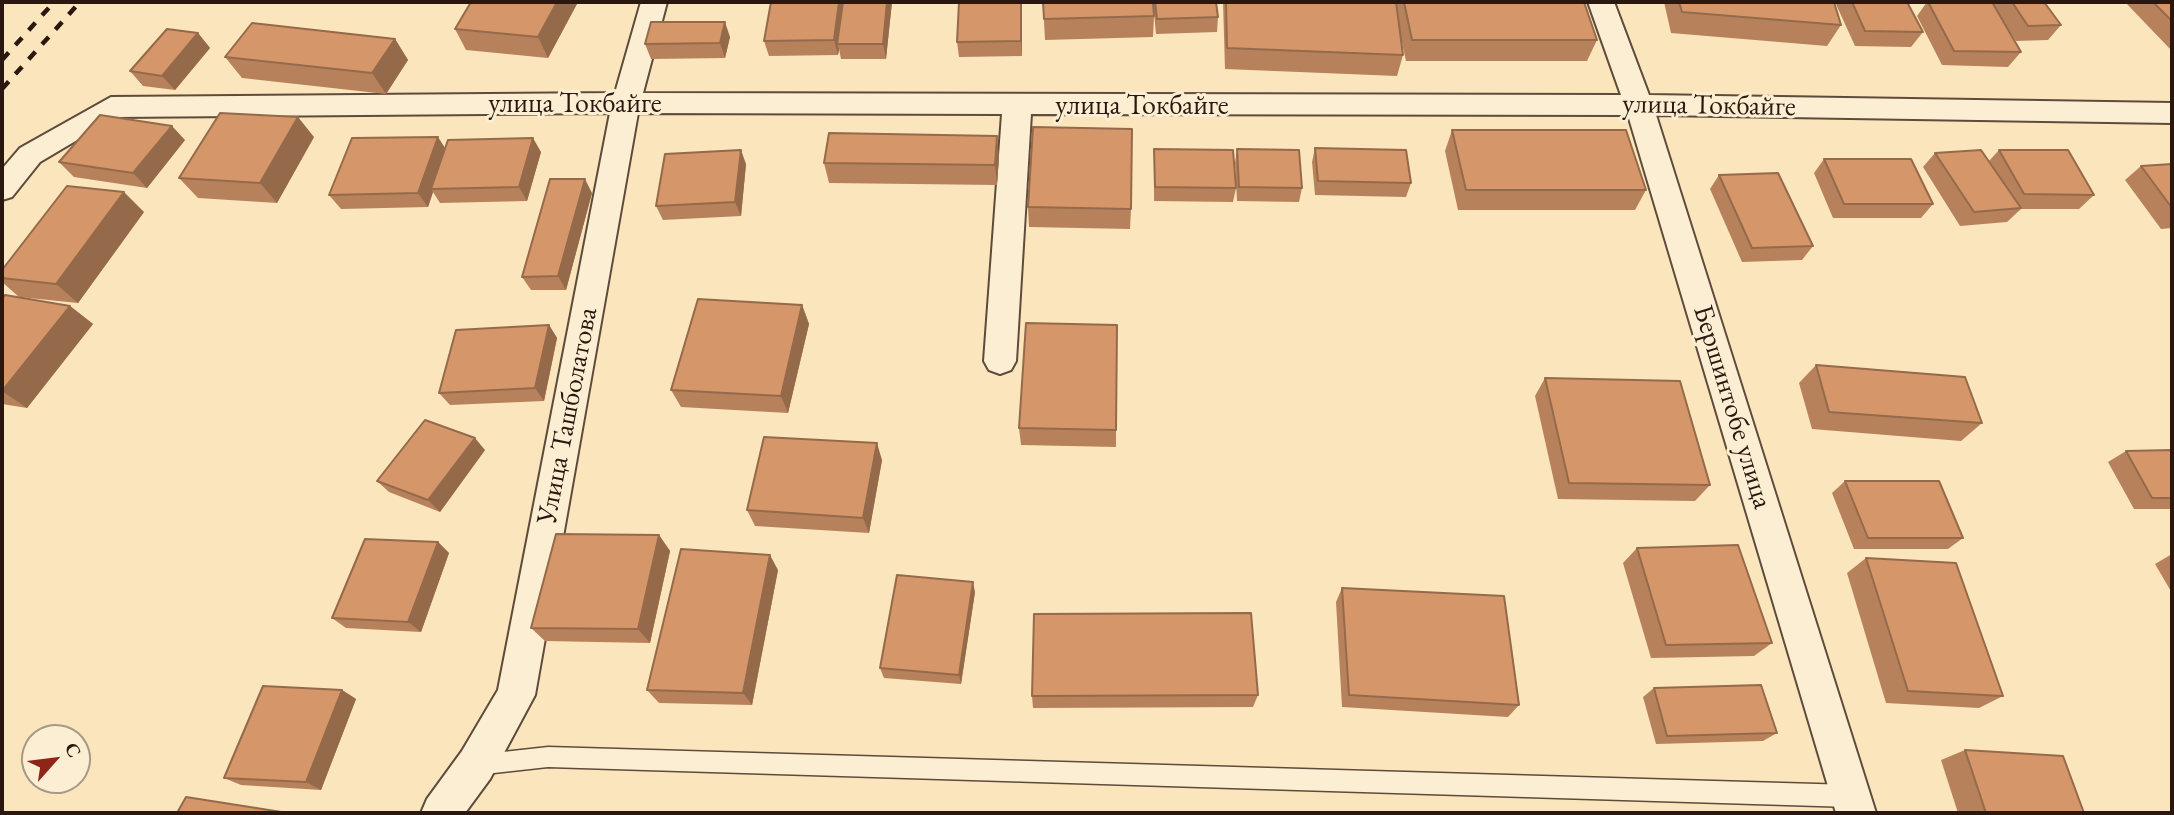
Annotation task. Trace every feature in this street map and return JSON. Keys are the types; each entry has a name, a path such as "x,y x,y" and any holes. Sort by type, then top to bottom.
{"street":[{"name":"Улица Ташболатова","path":"441,813 476,765 516,695 626,103 654,2"},
{"name":"Бершинтобе улица","path":"1601,2 1639,105 1854,804"},
{"name":"улица Токбайге","path":"2,189 30,156 111,107 626,103 1017,106 1639,105 2172,113"},
{"path":"1000,361 1017,106"}],"lane":[{"path":"476,765 548,757 1854,804"}],"building":[{"path":"471,2 557,2 538,37 455,29"},
{"path":"771,2 839,2 834,40 764,41"},
{"path":"843,2 887,2 883,44 837,44"},
{"path":"959,2 1021,2 1021,41 957,42"},
{"path":"1043,2 1153,2 1154,16 1044,19"},
{"path":"1155,2 1216,2 1218,17 1157,19"},
{"path":"1226,2 1396,2 1403,55 1227,48"},
{"path":"1404,2 1584,2 1597,40 1412,40"},
{"path":"1679,2 1834,2 1841,25 1682,12"},
{"path":"1852,2 1907,2 1923,32 1865,31"},
{"path":"1928,2 1992,2 2021,52 1954,51"},
{"path":"2012,2 2044,2 2061,25 2028,26"},
{"path":"2153,2 2172,2 2172,21"},
{"path":"651,22 725,22 720,43 645,44"},
{"path":"252,23 395,39 372,73 225,57"},
{"path":"167,29 198,33 162,76 130,71"},
{"path":"220,113 298,117 260,183 179,178"},
{"path":"100,115 172,126 133,173 59,162"},
{"path":"1033,127 1132,129 1131,209 1028,207"},
{"path":"1452,130 1626,130 1646,190 1466,190"},
{"path":"829,133 997,136 995,165 824,163"},
{"path":"438,137 418,193 329,195 352,138"},
{"path":"533,138 519,187 431,189 448,140"},
{"path":"1315,148 1406,150 1411,183 1318,181"},
{"path":"1154,149 1233,150 1236,188 1155,187"},
{"path":"1237,149 1299,150 1302,188 1239,187"},
{"path":"741,150 735,202 656,206 665,154"},
{"path":"1981,150 2021,208 1974,212 1935,153"},
{"path":"1999,150 2068,150 2094,195 2024,194"},
{"path":"1824,159 1911,159 1933,204 1844,204"},
{"path":"2172,164 2172,208 2141,166"},
{"path":"1778,173 1813,246 1752,248 1719,175"},
{"path":"550,179 585,179 558,276 522,277"},
{"path":"67,186 124,192 56,284 2,278 2,270"},
{"path":"5,295 70,306 2,391 2,298"},
{"path":"698,299 802,305 781,396 671,390"},
{"path":"1026,323 1117,325 1116,430 1019,428"},
{"path":"549,325 535,388 439,393 456,330"},
{"path":"1816,365 1965,377 1982,423 1829,412"},
{"path":"1545,378 1680,381 1710,485 1569,483"},
{"path":"425,420 475,438 428,500 377,481"},
{"path":"764,437 877,443 863,518 747,510"},
{"path":"2172,450 2172,498 2152,498 2126,451"},
{"path":"1845,481 1939,481 1963,538 1868,538"},
{"path":"556,534 659,535 638,629 531,628"},
{"path":"365,539 438,542 408,622 332,618"},
{"path":"1738,545 1772,643 1666,645 1637,548"},
{"path":"681,549 770,555 743,693 647,690"},
{"path":"1866,558 1956,563 2003,696 1908,691"},
{"path":"897,575 973,582 959,675 880,668"},
{"path":"1342,588 1504,596 1519,705 1349,695"},
{"path":"1251,613 1258,695 1032,696 1034,614"},
{"path":"1761,685 1777,733 1667,736 1654,688"},
{"path":"263,686 342,690 306,782 224,778"},
{"path":"1965,750 2063,756 2084,813 1986,813"},
{"path":"186,797 288,813 177,813"}],"railway":[{"path":"2,60 54,2"},
{"path":"2,89 80,2"}]}
